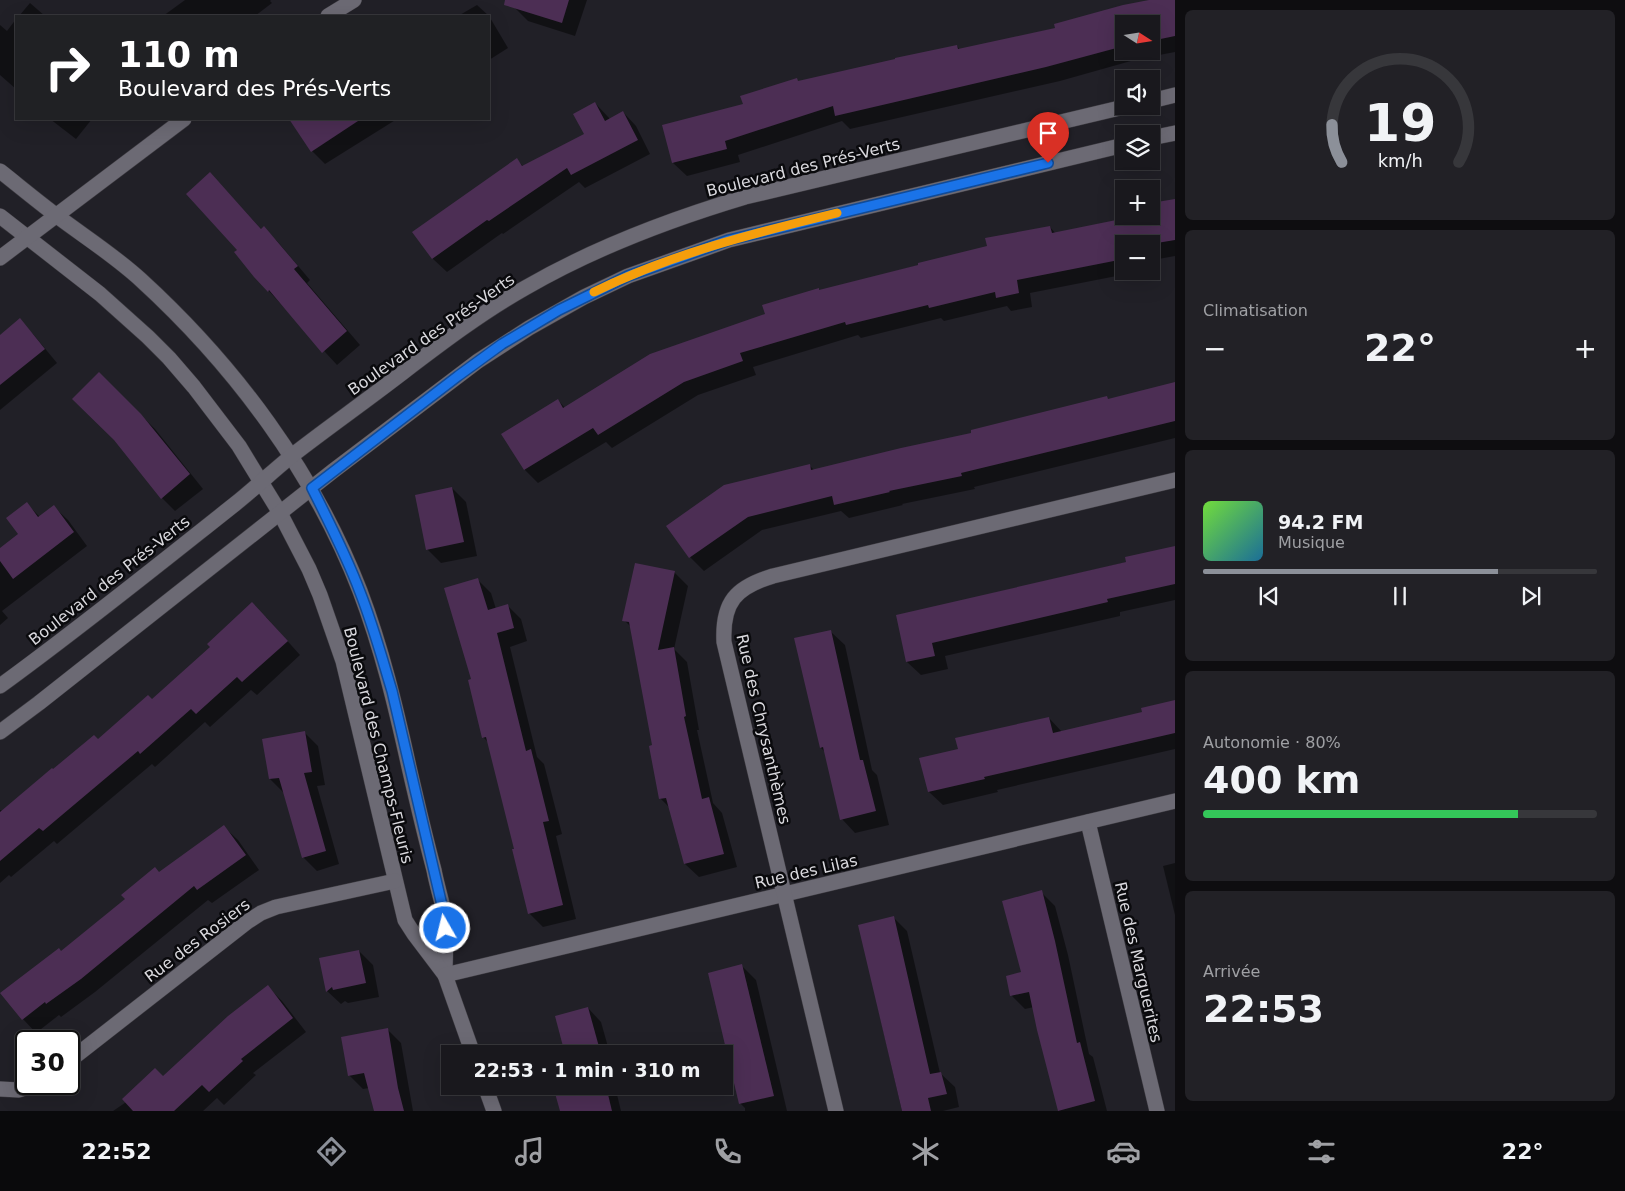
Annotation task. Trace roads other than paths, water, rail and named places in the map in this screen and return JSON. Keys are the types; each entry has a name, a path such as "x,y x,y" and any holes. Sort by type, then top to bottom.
{"street":[{"path":"330,15 354,0"},
{"path":"1160,99 1175,95"},
{"name":"Boulevard des Prés-Verts","path":"0,686 63,639 262,482 292,456 446,340 501,302 555,272 620,240 673,220 745,197 1115,109"},
{"path":"0,258 183,120"},
{"path":"1160,136 1175,133"},
{"path":"0,732 39,704 280,513 458,376 502,344 559,310 628,276 729,240 1115,147"},
{"name":"Boulevard des Champs-Fleuris","path":"0,171 141,280 189,328 264,417 312,488 349,564 375,634 392,691 445,918 445,975"},
{"name":"Boulevard des Champs-Fleuris","path":"0,216 106,299 169,358 214,412 249,460 280,513 309,569 343,661 405,920 445,975 470,1045"},
{"name":"Rue des Chrysanthèmes","path":"836,1111 724,642 724,616 730,603 741,590 756,581 773,576 1175,480"},
{"name":"Rue des Lilas","path":"445,975 1175,801"},
{"name":"Rue des Marguerites","path":"1088,822 1157,1111"},
{"name":"Rue des Rosiers","path":"80,1052 261,913 395,881"},
{"path":"0,1089 15,1090"},
{"path":"488,1095 494,1111"}]}
